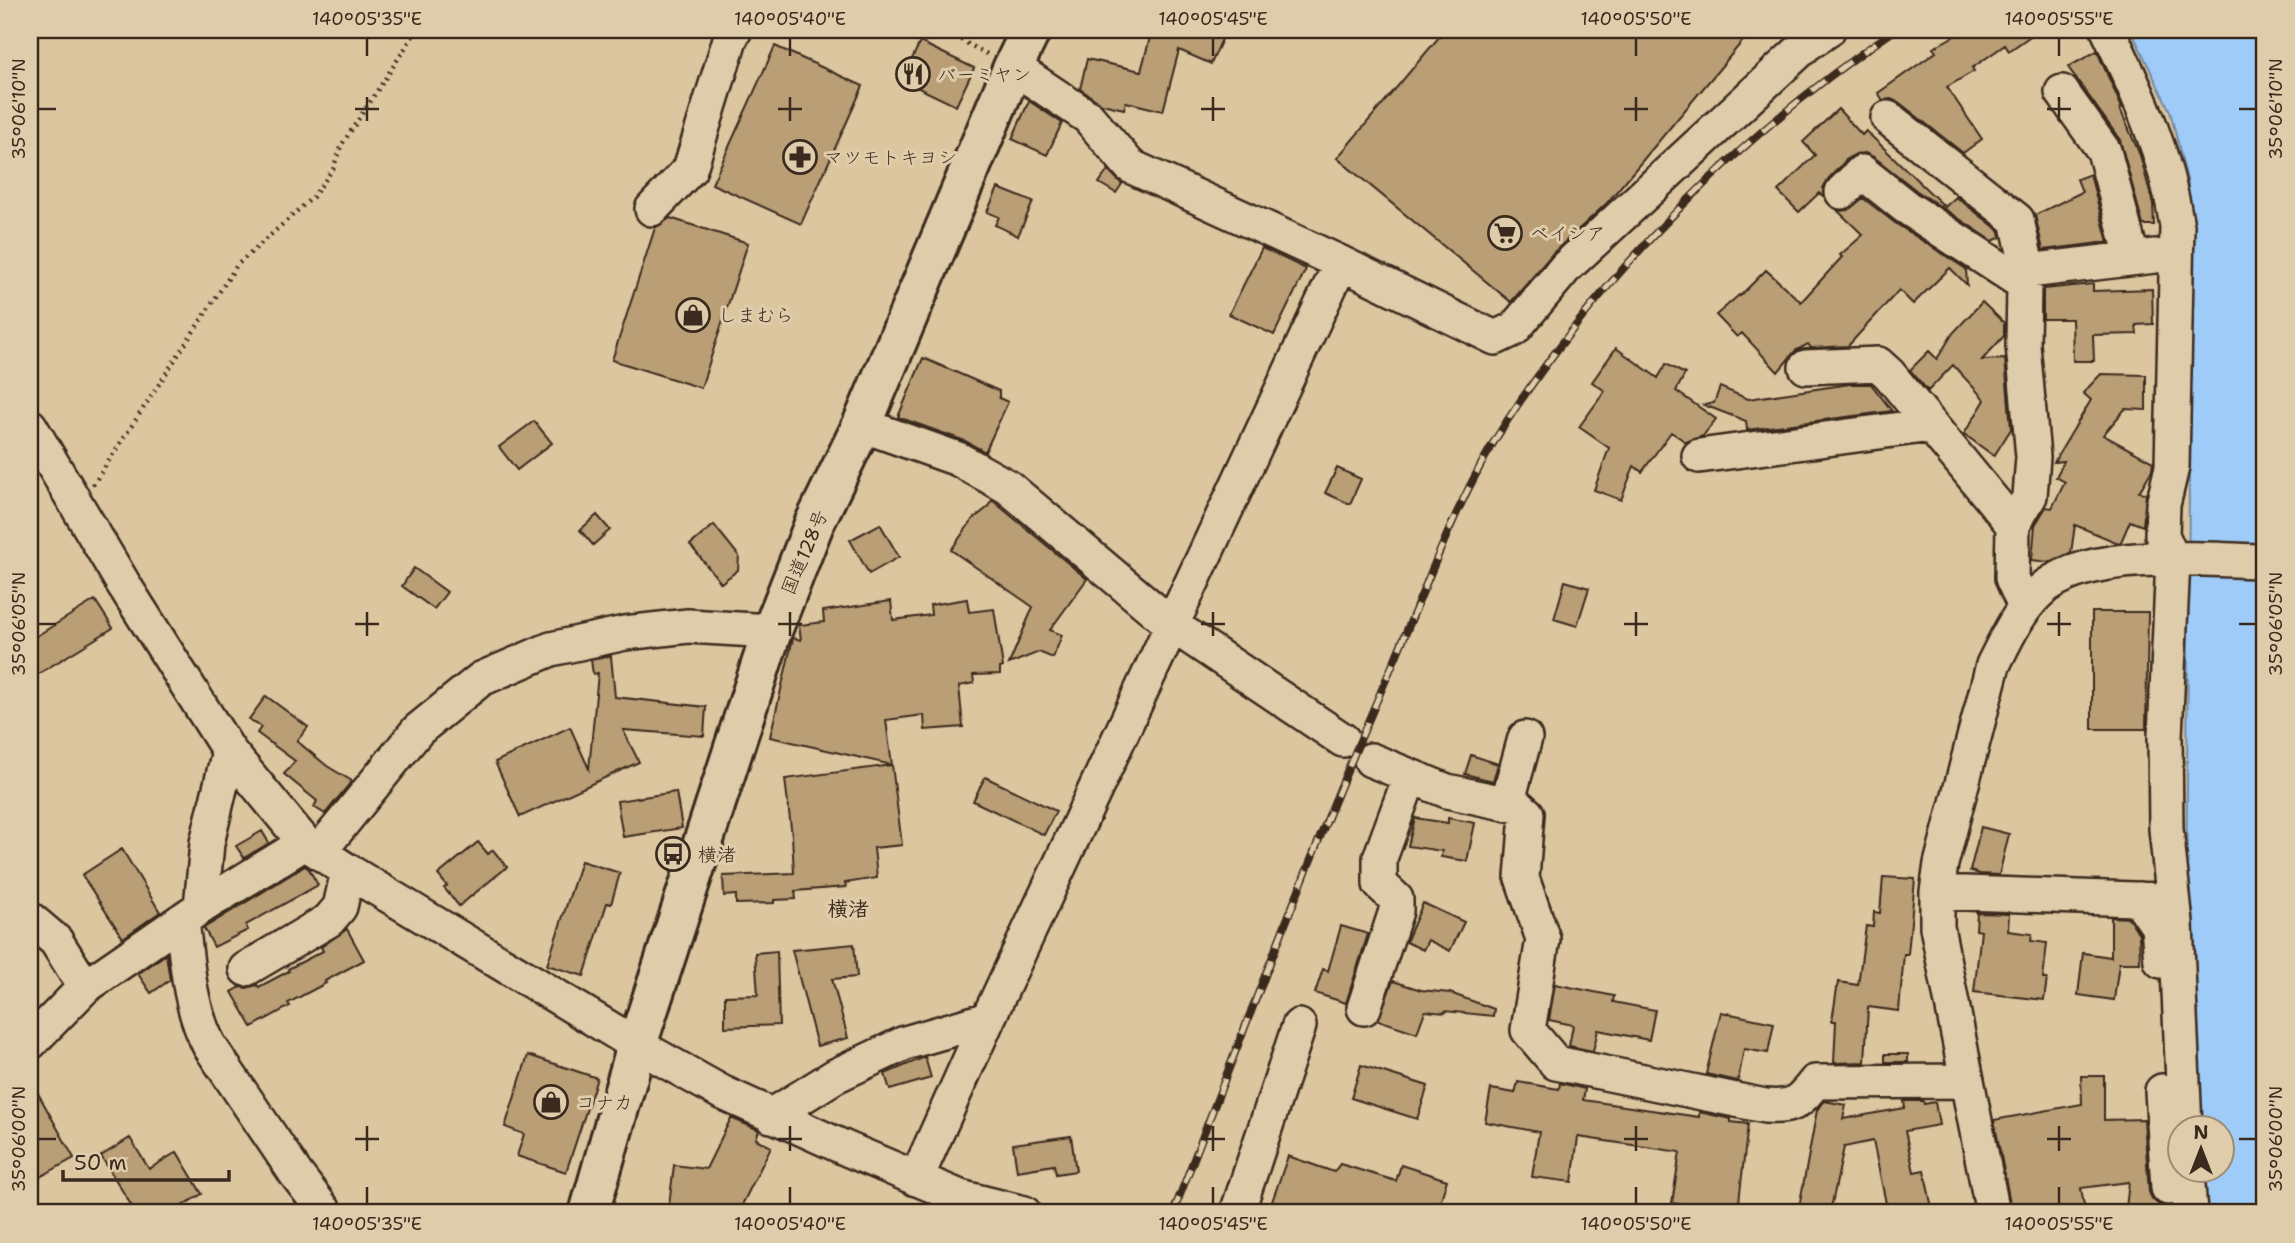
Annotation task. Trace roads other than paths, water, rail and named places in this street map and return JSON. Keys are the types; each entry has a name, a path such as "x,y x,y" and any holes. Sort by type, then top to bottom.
{"highway":[{"name":"国道128号","path":"589,1213 637,1045 772,631 814,524 862,425 1031,30"}],"street":[{"path":"652,209 690,169 735,30"},
{"path":"1013,67 1088,117 1130,166 1341,263 1495,338 1514,329 1566,267 1623,212 1807,44 1828,30"},
{"path":"2108,30 2132,79 2157,142 2171,188 2177,226 2172,467 2163,505 2162,535 2177,560 2165,736 2166,829 2173,900 2184,1114"},
{"path":"2062,92 2104,151 2132,257"},
{"path":"1888,117 2017,220 2026,277 2023,345 2033,457 2030,496 2014,525 2012,578 2025,607"},
{"path":"1842,192 1862,172 1906,207 2026,277 2132,257 2175,256"},
{"path":"916,1179 1341,263"},
{"path":"1806,367 1878,364 2014,525"},
{"path":"862,425 958,459 1009,487 1172,625 1343,740"},
{"path":"1699,456 1931,425"},
{"path":"30,426 229,751 312,848 637,1045 771,1116 960,1196 1024,1213"},
{"path":"1993,1213 1937,927 1937,892 1941,864 1993,665 2025,607 2042,589 2072,572 2119,560 2265,561"},
{"path":"30,1043 85,987 191,913 312,848 418,730 481,680 551,649 625,633 688,626 772,631"},
{"path":"1507,804 1525,738"},
{"path":"229,751 191,913 192,1000 199,1025 209,1045 296,1174 326,1213"},
{"path":"1371,760 1447,791 1518,806 1527,814 1522,878 1543,939 1528,1030 1556,1063 1765,1106 1786,1107 1802,1099 1815,1082 1966,1081"},
{"path":"1364,1008 1396,912 1396,898 1380,884 1380,859 1410,777"},
{"path":"246,969 328,920 340,907 348,872"},
{"path":"1937,892 2173,900"},
{"path":"2139,899 2158,927 2160,941 2162,1099 2166,1120"},
{"path":"30,919 56,941 85,987"},
{"path":"771,1116 835,1076 905,1043 988,1019"},
{"path":"1237,1213 1299,1026"},
{"path":"2179,1184 2190,1213"}],"water":[{"path":"2131,30 2265,30 2265,1213 2201,1213 2197,1184 2236,1184 2236,1114 2188,1114 2185,1089 2190,327 2188,184 2170,111"}],"railway":[{"path":"1173,1213 1337,796 1446,537 1474,478 1507,421 1546,364 1589,309 1682,206 1784,113 1895,30"}],"place":[{"name":"バーミヤン","path":"913,74"},
{"name":"マツモトキヨシ","path":"800,157"},
{"name":"ベイシア","path":"1505,233"},
{"name":"しまむら","path":"693,315"},
{"name":"横渚","path":"673,854"},
{"name":"コナカ","path":"551,1102"}],"district":[{"name":"横渚","path":"848,909"}]}
